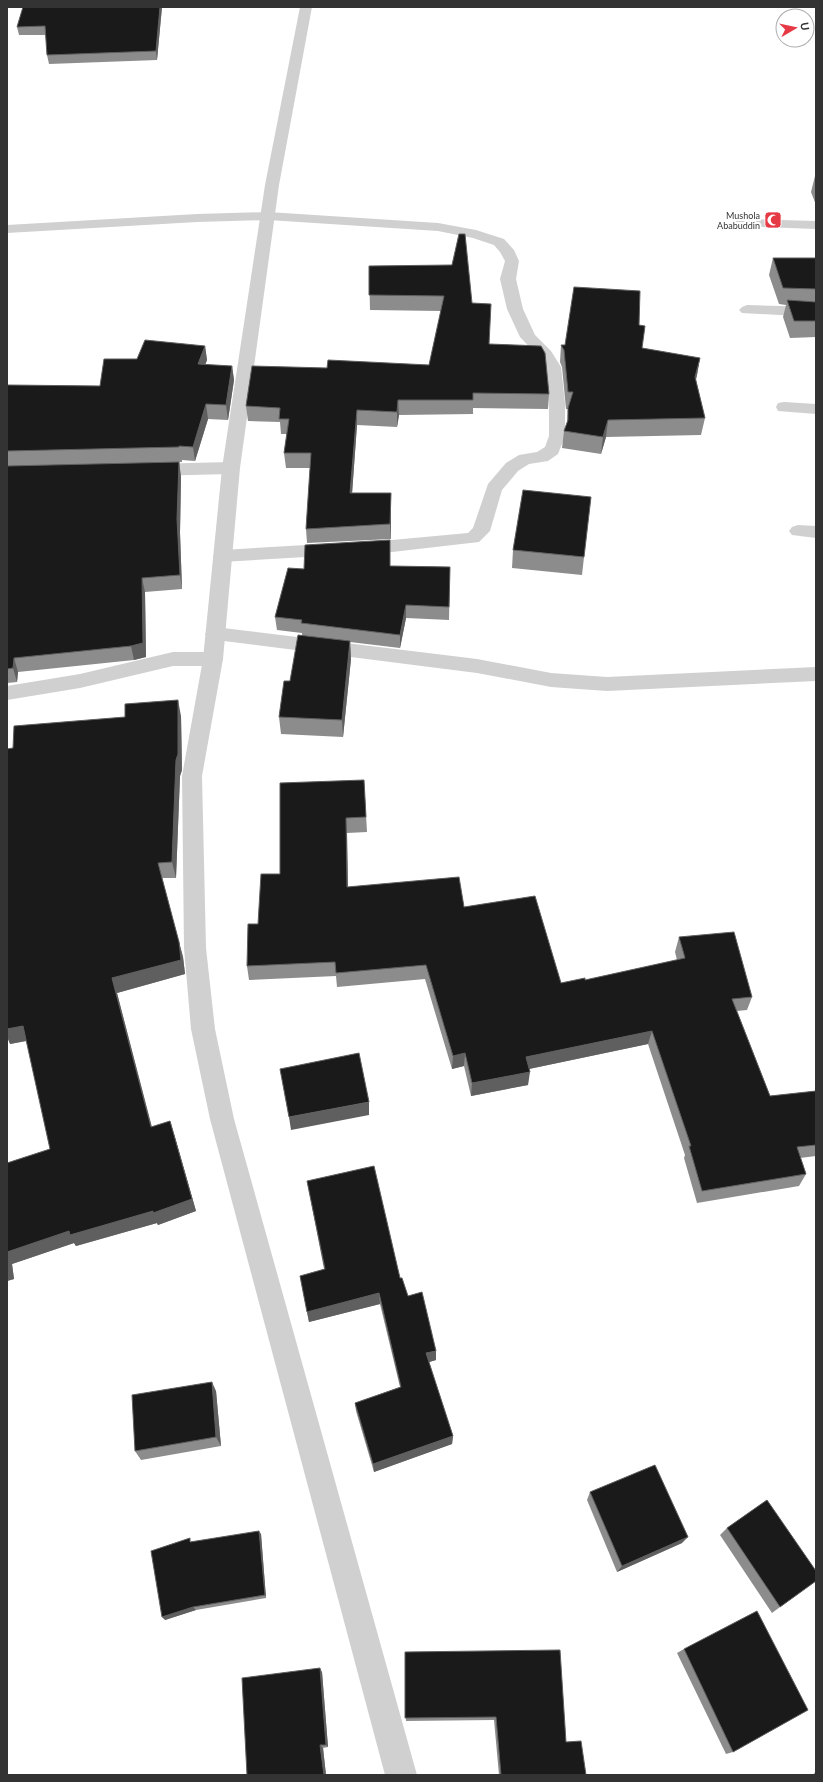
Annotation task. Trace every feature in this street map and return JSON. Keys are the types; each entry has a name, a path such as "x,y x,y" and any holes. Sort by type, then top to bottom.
{"street":[{"path":"306,7 273,177 231,468 212,660 192,776 195,948 203,1029 222,1119 401,1775"},
{"path":"7,229 197,218 268,216 438,227 476,234 499,242 508,250 512,261 508,279 515,309 528,337 545,354 553,367 557,403 557,436 552,450 542,457 525,459 512,467 494,488 481,531 473,538 392,546 222,556"},
{"path":"741,222 816,225"},
{"path":"747,310 816,312"},
{"path":"784,408 816,409"},
{"path":"135,470 231,468"},
{"path":"798,531 816,532"},
{"path":"215,634 477,666 551,680 607,684 816,674"},
{"path":"7,693 80,681 174,659 212,660"}],"building":[{"path":"23,7 160,7 156,51 47,55 45,26 17,27"},
{"path":"459,234 465,234 472,303 491,304 489,344 541,346 545,353 549,394 473,393 473,400 398,400 397,412 357,410 350,493 391,493 390,524 306,529 311,453 284,453 289,419 279,419 280,408 246,406 252,366 327,368 328,360 429,365 444,296 369,295 369,266 452,265"},
{"path":"773,258 816,258 816,289 783,288"},
{"path":"574,287 640,291 639,325 645,326 642,348 700,358 695,377 705,418 608,420 603,437 564,431 568,420 568,408 573,392 568,392 564,350 561,345 565,345"},
{"path":"787,300 816,302 816,321 794,321"},
{"path":"145,340 205,346 198,364 232,366 226,405 206,404 193,447 179,446 7,451 7,385 100,386 104,359 137,359"},
{"path":"179,462 177,519 180,575 142,578 143,643 131,646 14,658 13,668 7,669 7,466"},
{"path":"523,490 591,497 584,557 513,550"},
{"path":"390,540 390,566 450,567 449,607 406,605 400,635 301,623 302,620 275,617 288,568 304,569 305,545"},
{"path":"298,635 350,641 342,720 279,717 284,681 290,681"},
{"path":"178,700 178,754 176,760 172,862 158,863 179,942 181,960 112,978 151,1127 170,1121 192,1199 153,1213 153,1211 70,1235 69,1231 7,1252 7,1163 50,1149 23,1026 7,1029 7,749 13,748 14,726 125,717 125,704"},
{"path":"364,780 366,817 346,818 347,887 459,877 464,907 535,896 561,983 585,978 585,980 685,958 679,937 734,932 752,997 732,999 770,1096 816,1091 816,1145 797,1147 806,1174 702,1191 689,1146 691,1146 652,1031 526,1057 530,1072 472,1083 465,1053 453,1056 426,965 336,973 335,962 247,966 248,924 258,924 261,874 280,874 280,783"},
{"path":"359,1053 369,1102 289,1117 280,1069"},
{"path":"374,1166 400,1278 402,1278 408,1296 422,1292 436,1351 426,1353 453,1436 373,1464 355,1403 401,1387 379,1293 307,1312 300,1276 325,1269 307,1181"},
{"path":"212,1382 216,1437 135,1451 132,1395"},
{"path":"655,1465 688,1537 622,1566 590,1492"},
{"path":"767,1500 816,1571 816,1581 780,1607 727,1528"},
{"path":"259,1531 265,1595 193,1607 162,1617 151,1551 190,1538 190,1542"},
{"path":"757,1611 808,1710 733,1752 684,1649"},
{"path":"560,1650 566,1742 581,1741 586,1775 501,1775 496,1717 405,1718 405,1652"},
{"path":"320,1668 326,1745 320,1745 324,1775 247,1775 242,1678"}],"place":[{"name":"Mushola Ababuddin","path":"773,220"}]}
